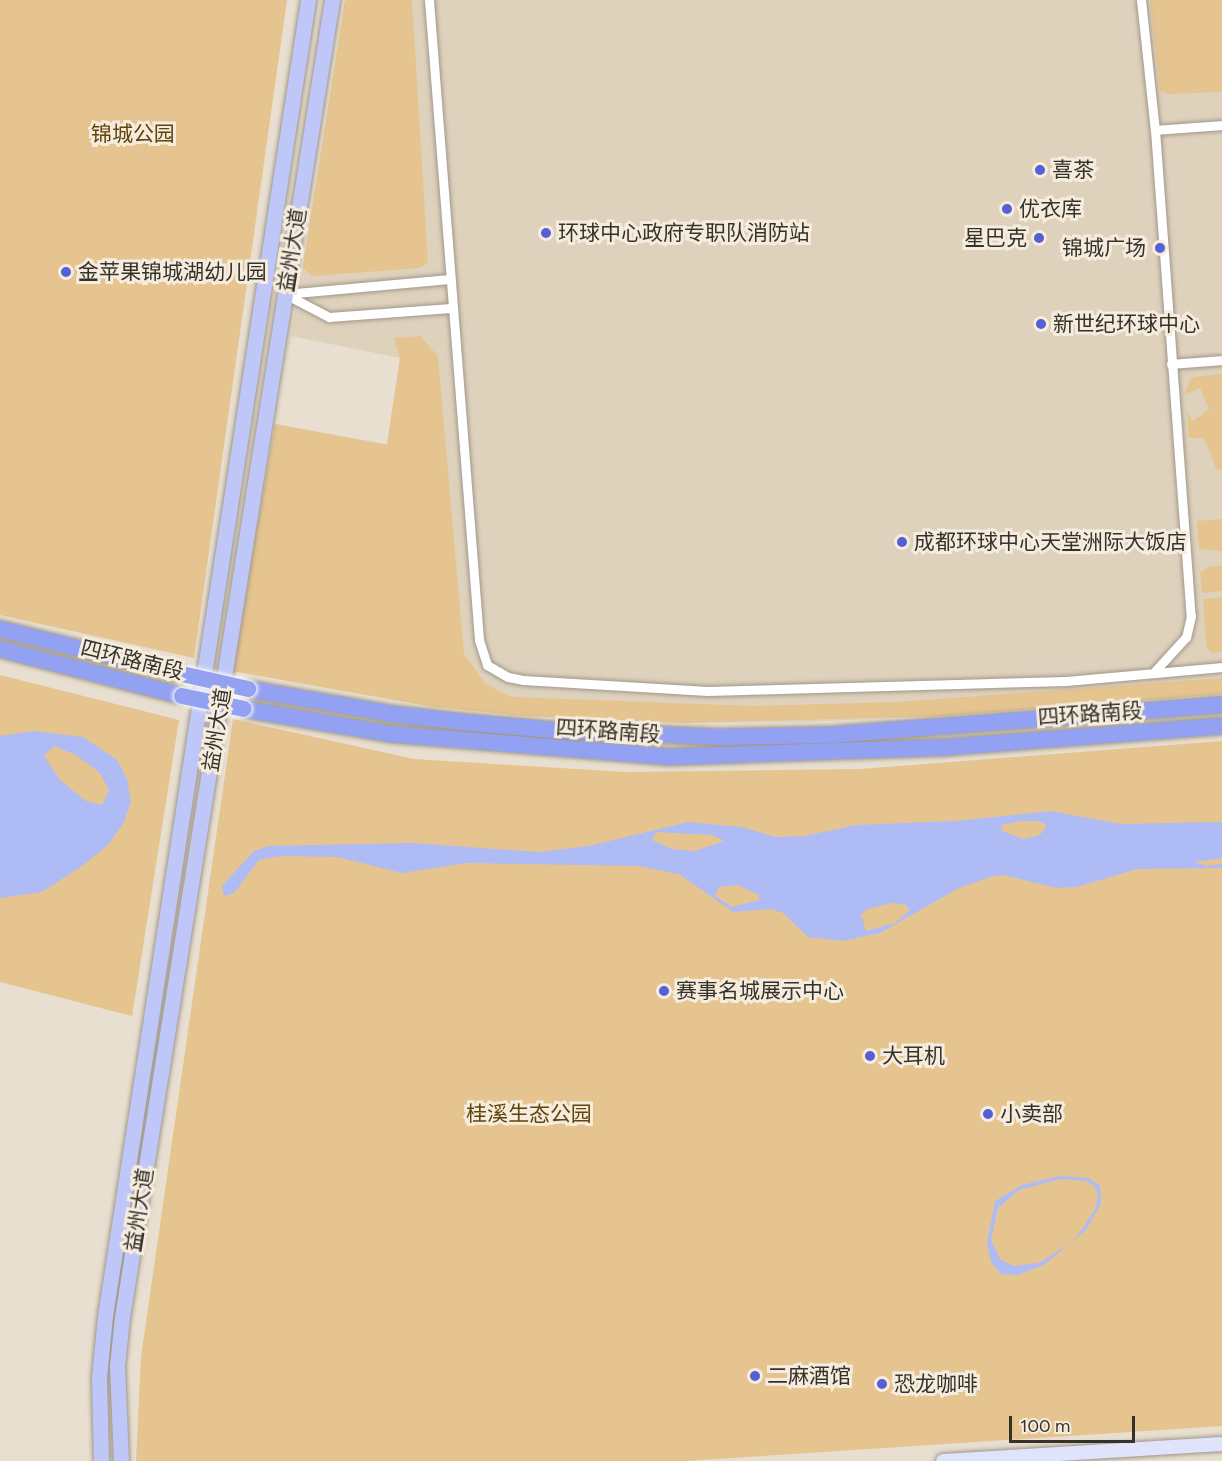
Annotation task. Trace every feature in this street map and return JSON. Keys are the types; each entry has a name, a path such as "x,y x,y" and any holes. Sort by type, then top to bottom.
{"highway":[{"name":"四环路南段","path":"0,629 248,689 392,714 611,734 722,737 829,735 1222,705"},
{"name":"四环路南段","path":"0,649 182,696 390,734 667,757 948,747 1222,726"}],"main road":[{"name":"益州大道","path":"101,1461 99,1377 105,1316 308,0"},
{"name":"益州大道","path":"121,1461 117,1366 122,1317 332,0"},
{"path":"943,1461 1222,1444"}],"street":[{"path":"429,0 451,308 479,640 481,653 496,672 523,680 708,690 1066,681 1155,671 1222,667"},
{"path":"1141,0 1155,130 1191,616 1186,637 1155,671"},
{"path":"1155,130 1222,125"},
{"path":"285,294 449,279"},
{"path":"285,294 329,317 451,308"},
{"path":"1171,364 1222,360"}],"shaded area":[{"path":"345,0 1222,0 1222,694 943,716 804,722 684,723 524,716 433,707 275,424 387,444 400,358 291,336"}],"green space":[{"name":"锦城公园","path":"0,0 287,0 194,658 0,615"},
{"path":"345,0 412,0 428,262 420,268 312,276 303,268"},
{"path":"1150,0 1222,0 1222,92 1168,94 1160,91"},
{"path":"420,336 438,356 464,654 486,684 511,697 755,706 898,702 1222,678 1222,694 943,716 684,723 524,716 433,707 232,671 275,424 387,445 400,358 394,338"},
{"path":"1222,374 1222,469 1217,471 1204,438 1189,438 1187,411 1193,421 1209,409 1200,388 1185,394 1189,381 1194,377"},
{"path":"1222,519 1222,551 1199,549 1197,521"},
{"path":"1222,566 1222,591 1202,593 1200,573 1207,567"},
{"path":"1222,597 1222,652 1211,653 1206,646 1203,599"},
{"path":"0,675 179,720 132,1016 0,982"},
{"name":"桂溪生态公园","path":"233,719 414,759 625,772 860,769 1222,741 1222,1426 686,1461 136,1461 141,1357"}],"water":[{"path":"33,731 83,737 117,760 127,779 131,802 123,824 108,845 82,866 42,892 0,898 0,736","holes":["54,746 76,755 100,773 109,790 102,805 86,801 60,780 44,756"]},
{"path":"1051,811 1121,824 1222,822 1222,858 1194,862 1207,866 1222,864 1222,868 1137,869 1077,887 1057,888 1003,875 990,877 957,889 880,933 842,941 808,937 783,913 772,909 733,912 679,874 638,866 467,863 402,873 338,857 281,856 259,860 234,893 224,896 222,886 254,851 269,846 411,843 539,852 589,846 688,822 741,827 776,837 804,836 856,825 955,821","holes":["1020,821 1038,821 1047,825 1040,835 1023,839 1002,831 1002,825","656,832 712,835 724,841 695,851 672,849 652,840","738,885 759,895 759,900 732,907 715,896 719,887","892,903 906,905 910,910 895,923 866,931 861,915 867,909"]},
{"path":"1060,1176 1089,1178 1100,1186 1101,1203 1086,1230 1073,1241 1095,1209 1098,1196 1095,1187 1087,1181 1060,1179 1019,1190 998,1208 991,1240 1000,1259 1013,1266 1039,1263 1070,1243 1044,1265 1017,1275 1001,1274 991,1262 987,1243 995,1201 1022,1185"}],"place":[{"name":"喜茶","path":"1040,170"},
{"name":"优衣库","path":"1007,209"},
{"name":"环球中心政府专职队消防站","path":"546,233"},
{"name":"星巴克","path":"1039,238"},
{"name":"锦城广场","path":"1160,248"},
{"name":"金苹果锦城湖幼儿园","path":"66,272"},
{"name":"新世纪环球中心","path":"1041,324"},
{"name":"成都环球中心天堂洲际大饭店","path":"902,542"},
{"name":"赛事名城展示中心","path":"664,991"},
{"name":"大耳机","path":"870,1056"},
{"name":"小卖部","path":"988,1114"},
{"name":"二麻酒馆","path":"755,1376"},
{"name":"恐龙咖啡","path":"882,1384"}]}
